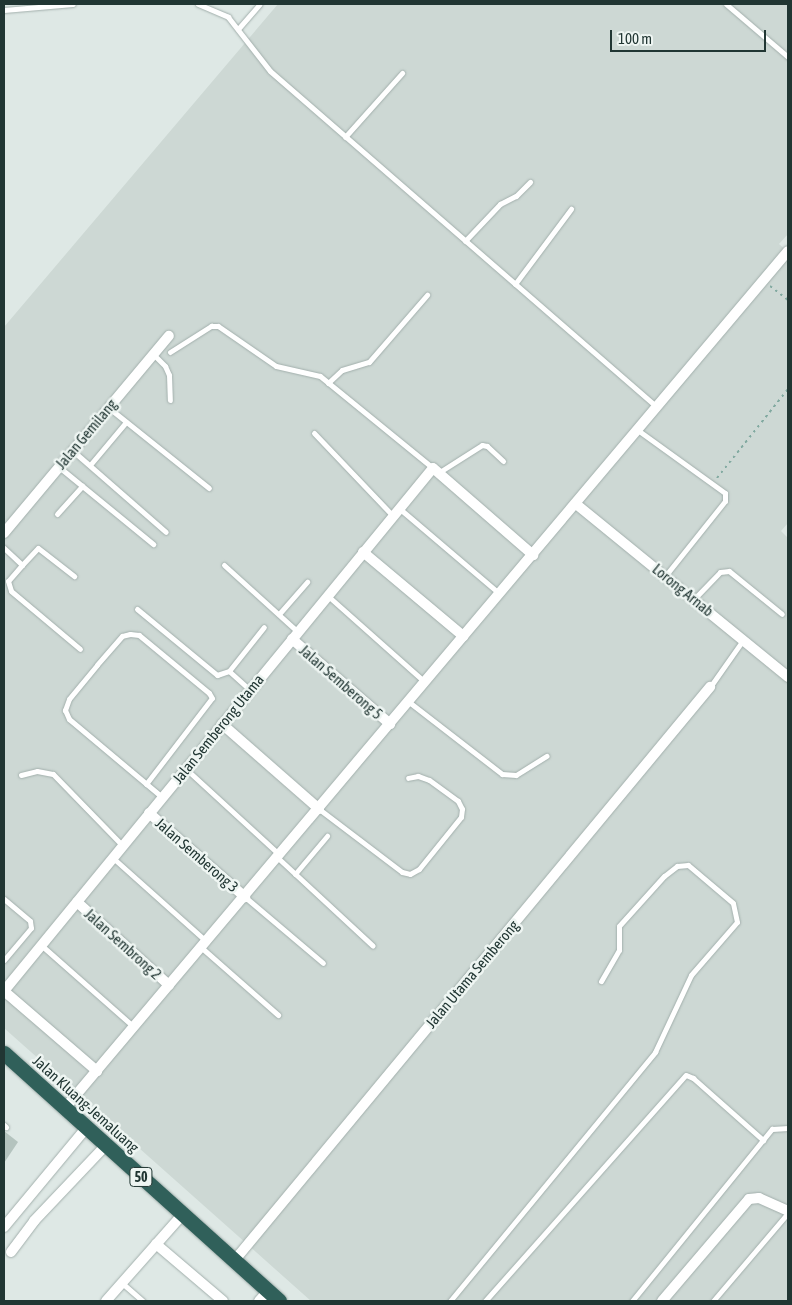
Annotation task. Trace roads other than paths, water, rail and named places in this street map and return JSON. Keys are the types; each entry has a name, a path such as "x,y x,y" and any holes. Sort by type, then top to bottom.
{"highway":[{"name":"Jalan Kluang-Jemaluang","path":"6,1059 87,1127 234,1260 269,1298"}],"street":[{"path":"65,1108 205,946 463,636 639,431 788,250"},
{"name":"Jalan Gemilang","path":"4,533 169,336"},
{"path":"436,471 533,555"},
{"name":"Jalan Semberong Utama","path":"4,991 396,512 436,471"},
{"name":"Lorong Arnab","path":"576,504 666,575 788,677"},
{"path":"363,552 463,636"},
{"name":"Jalan Semberong 5","path":"295,636 390,724"},
{"name":"Jalan Utama Semberong","path":"234,1260 710,687"},
{"path":"222,724 319,809"},
{"name":"Jalan Semberong 3","path":"149,814 246,897"},
{"name":"Jalan Sembrong 2","path":"77,902 170,986"},
{"path":"4,991 97,1071"},
{"path":"4,1227 87,1127"},
{"path":"11,1252 34,1221 106,1145"},
{"path":"662,1301 749,1199 759,1198 788,1212"},
{"path":"106,1301 183,1214"},
{"path":"156,1244 223,1301"}],"lane":[{"path":"4,10 73,4"},
{"path":"198,4 216,9 238,29 270,71 657,407"},
{"path":"238,29 260,4"},
{"path":"726,4 788,57"},
{"path":"345,136 402,73"},
{"path":"466,241 494,208 516,196 530,182"},
{"path":"515,284 571,209"},
{"path":"328,383 342,370 369,362 427,295"},
{"path":"170,352 215,325 276,366 300,368 320,376 436,471 482,445 487,446 502,461"},
{"path":"153,354 166,366 169,375 170,400"},
{"path":"108,408 209,488"},
{"path":"90,465 126,422"},
{"path":"639,431 723,490 724,501 666,575"},
{"path":"314,433 396,512 500,595"},
{"path":"73,450 166,532"},
{"path":"59,467 154,544"},
{"path":"57,514 82,486"},
{"path":"4,548 22,565"},
{"path":"74,576 38,548 8,581 11,591 80,649"},
{"path":"224,565 279,614 295,636"},
{"path":"694,599 720,572 729,570 782,614"},
{"path":"279,614 307,582"},
{"path":"328,596 425,682"},
{"path":"137,609 217,675 229,671 264,627"},
{"path":"146,784 212,698 210,693 139,635 130,634 122,636 97,665 69,699 65,710 69,719 146,784 162,797"},
{"path":"710,687 744,640"},
{"path":"229,671 250,690"},
{"path":"409,702 502,774 516,775 547,756"},
{"path":"186,769 373,946"},
{"path":"21,775 37,771 53,774 122,846"},
{"path":"319,809 402,872 410,874 419,869 461,817 462,809 458,801 429,780 418,776 408,778"},
{"path":"295,874 327,836"},
{"path":"113,858 278,1015"},
{"path":"450,1301 654,1052 691,975 737,922 733,903 688,865 677,866 664,876 619,926 619,950 601,981"},
{"path":"246,897 324,963"},
{"path":"4,900 30,921 32,928 4,960"},
{"path":"42,945 134,1027"},
{"path":"486,1301 686,1075 693,1078 763,1140"},
{"path":"632,1301 772,1128 788,1128"},
{"path":"714,1301 788,1212"},
{"path":"122,1283 143,1301"}]}
